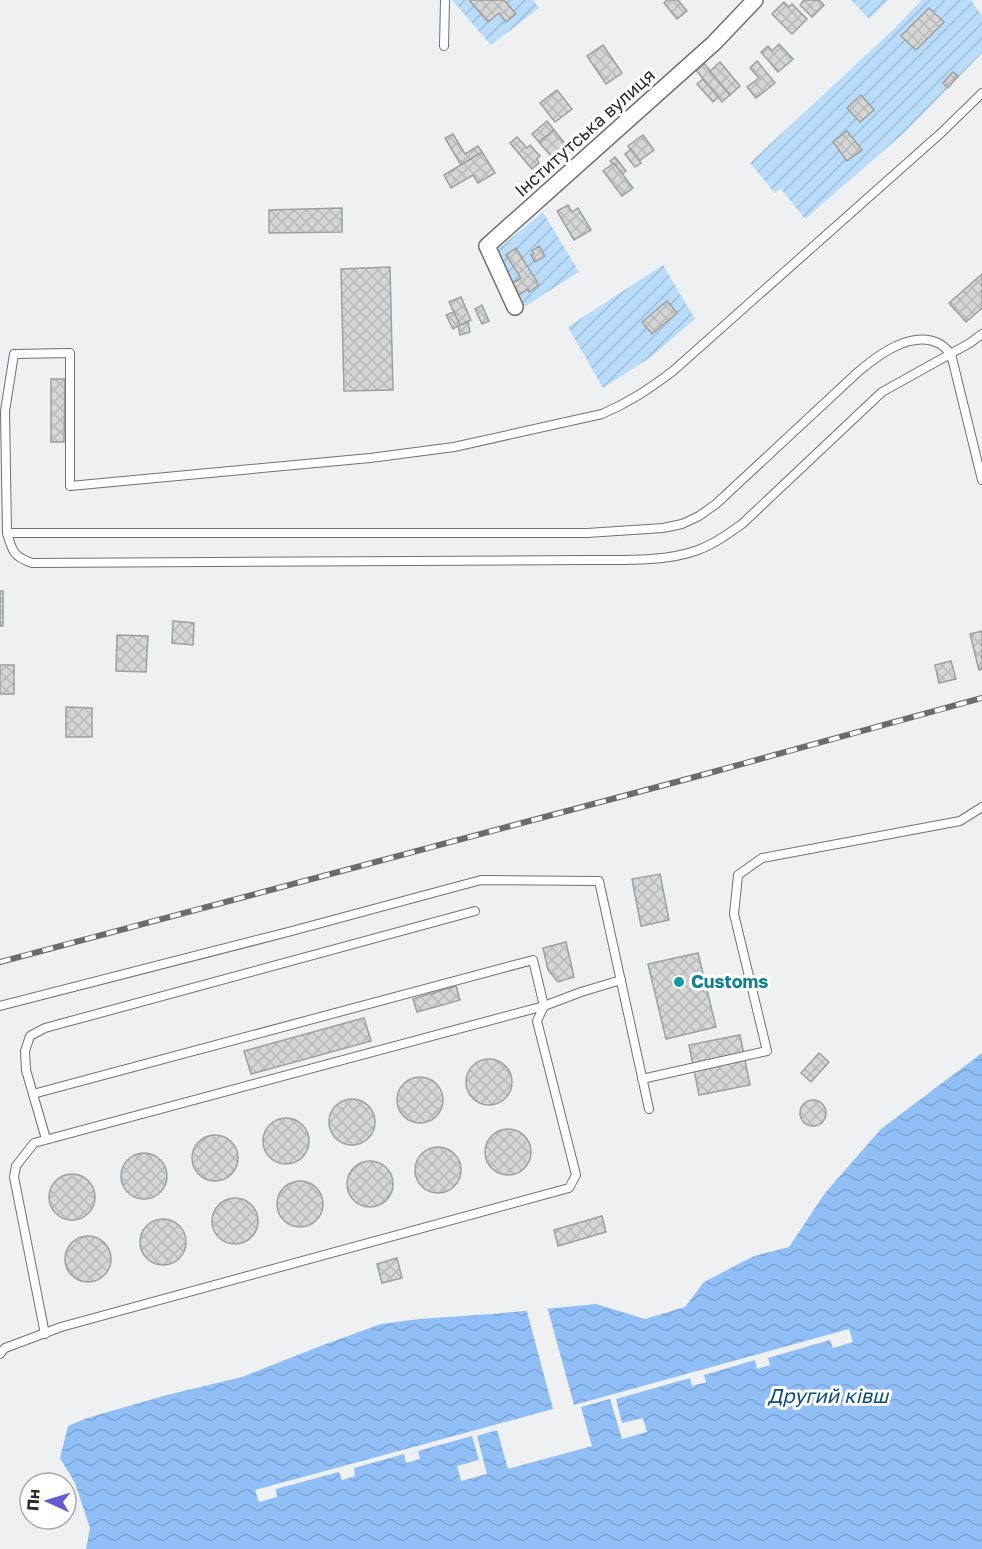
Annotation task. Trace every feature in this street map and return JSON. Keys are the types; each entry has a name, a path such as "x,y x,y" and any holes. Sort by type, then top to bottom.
{"street":[{"name":"Інститутська вулиця","path":"516,307 487,246 714,43 756,0"}],"lane":[{"path":"444,46 445,0"},
{"path":"982,93 941,133 673,371 625,404 602,414 454,447 358,459 70,486 70,353 14,354 2,411 7,533 11,548 19,558 32,563 630,560 672,557 697,550 742,524 882,392 982,334"},
{"path":"7,533 587,533 663,528 682,524 716,504 878,355 898,345 928,340 942,345 951,354 982,480"},
{"path":"642,1079 767,1051 734,914 738,875 762,858 960,821 982,807"},
{"path":"0,1006 481,880 599,881 649,1109"},
{"path":"46,1140 26,1070 25,1051 30,1036 45,1028 475,911"},
{"path":"0,1354 5,1348 61,1327 569,1188 576,1175 537,1021 544,1006 532,960 33,1094"},
{"path":"45,1334 14,1177 16,1166 34,1143 544,1006 621,980"}],"shaded area":[{"path":"452,0 533,0 539,8 491,45"},
{"path":"851,0 888,0 869,19"},
{"path":"922,0 971,0 982,16 982,53 904,133 805,219 781,189 775,193 750,163"},
{"path":"543,212 579,272 524,307 496,251"},
{"path":"663,265 695,319 651,357 603,388 568,327"}],"water":[{"name":"Другий ківш","path":"982,1053 982,1549 86,1549 90,1528 78,1492 78,1471 68,1471 60,1458 68,1426 87,1418 167,1395 242,1377 381,1324 596,1304 645,1319 685,1307 704,1282 754,1256 789,1247 825,1193 881,1129"}],"pier":[{"path":"547,1306 574,1405 849,1329 853,1342 833,1348 830,1340 768,1358 770,1365 757,1369 755,1360 704,1375 706,1382 692,1386 690,1378 616,1399 622,1423 643,1418 647,1432 622,1439 610,1399 581,1407 592,1446 508,1469 497,1430 477,1436 487,1474 461,1481 457,1466 479,1460 472,1436 418,1451 420,1459 406,1463 404,1454 354,1468 355,1476 342,1480 339,1472 276,1489 277,1497 259,1502 255,1490 553,1409 526,1308"}],"building":[{"path":"471,0 504,0 516,14 506,22 499,13 488,22"},
{"path":"667,0 678,0 687,11 677,19 664,3"},
{"path":"804,0 819,0 824,5 812,17 800,5"},
{"path":"784,2 789,7 792,4 807,19 792,34 772,14"},
{"path":"929,8 944,22 916,50 901,36"},
{"path":"779,44 793,59 778,72 761,52 768,46 772,51"},
{"path":"603,45 622,73 606,84 587,56"},
{"path":"757,61 775,83 756,98 747,87 759,78 750,68"},
{"path":"703,62 730,95 722,102 695,69"},
{"path":"720,62 740,86 730,95 710,71"},
{"path":"953,72 958,76 948,88 943,83"},
{"path":"703,79 718,97 713,102 697,84"},
{"path":"557,90 572,109 555,122 540,103"},
{"path":"861,95 874,110 860,122 847,108"},
{"path":"547,121 554,130 539,142 532,134"},
{"path":"554,130 571,151 557,163 539,142"},
{"path":"847,131 862,150 847,161 833,142"},
{"path":"453,134 465,154 478,146 482,152 461,165 445,138"},
{"path":"643,135 654,150 639,161 628,146"},
{"path":"517,137 527,148 530,145 540,156 537,159 539,163 532,169 510,143"},
{"path":"631,149 641,163 635,167 625,154"},
{"path":"482,152 495,173 478,183 473,175 451,188 444,175"},
{"path":"615,157 626,171 622,174 610,161"},
{"path":"614,163 633,188 622,196 603,171"},
{"path":"568,205 572,212 578,208 591,230 574,240 557,211"},
{"path":"342,208 342,232 269,233 269,210"},
{"path":"539,246 545,256 535,262 531,255 534,254 532,251"},
{"path":"516,248 539,285 517,296 510,285 521,278 506,255"},
{"path":"390,267 393,390 344,391 341,269"},
{"path":"982,274 982,308 966,322 949,303"},
{"path":"461,297 471,320 460,325 449,302"},
{"path":"667,301 677,313 652,334 642,322"},
{"path":"482,305 489,321 482,324 475,309"},
{"path":"454,312 460,325 453,329 446,315"},
{"path":"468,322 470,332 460,335 458,326"},
{"path":"51,379 65,379 64,442 51,442"},
{"path":"0,591 3,591 3,626 0,626"},
{"path":"173,621 194,623 193,645 172,643"},
{"path":"982,631 982,669 979,670 970,634"},
{"path":"117,635 148,636 146,672 116,671"},
{"path":"951,661 956,679 939,683 935,665"},
{"path":"0,665 14,665 14,694 0,694"},
{"path":"66,707 92,708 92,737 66,737"},
{"path":"660,874 669,920 641,926 632,879"},
{"path":"566,942 574,977 558,982 548,970 543,948"},
{"name":"Customs","path":"698,953 716,1027 666,1039 648,964"},
{"path":"456,986 460,1000 417,1012 413,999"},
{"path":"364,1018 371,1041 251,1074 244,1051"},
{"path":"740,1035 750,1085 699,1095 689,1045"},
{"path":"819,1053 829,1062 811,1082 801,1073"},
{"path":"489,1059 505,1066 512,1082 505,1098 489,1105 473,1098 466,1082 473,1066"},
{"path":"420,1077 436,1084 443,1100 436,1116 420,1123 404,1116 397,1100 404,1084"},
{"path":"352,1099 368,1106 375,1122 368,1138 352,1145 336,1138 329,1122 336,1106"},
{"path":"813,1100 822,1104 826,1113 822,1122 813,1126 804,1122 800,1113 804,1104"},
{"path":"286,1118 302,1125 309,1141 302,1157 286,1164 270,1157 263,1141 270,1125"},
{"path":"508,1129 524,1136 531,1152 524,1168 508,1175 492,1168 485,1152 492,1136"},
{"path":"215,1135 231,1142 238,1158 231,1174 215,1181 199,1174 192,1158 199,1142"},
{"path":"438,1147 454,1154 461,1170 454,1186 438,1193 422,1186 415,1170 422,1154"},
{"path":"144,1153 160,1160 167,1176 160,1192 144,1199 128,1192 121,1176 128,1160"},
{"path":"370,1161 386,1168 393,1184 386,1200 370,1207 354,1200 347,1184 354,1168"},
{"path":"72,1174 88,1181 95,1197 88,1213 72,1220 56,1213 49,1197 56,1181"},
{"path":"300,1181 316,1188 323,1204 316,1220 300,1227 284,1220 277,1204 284,1188"},
{"path":"235,1198 251,1205 258,1221 251,1237 235,1244 219,1237 212,1221 219,1205"},
{"path":"602,1216 606,1232 558,1246 554,1230"},
{"path":"163,1219 179,1226 186,1242 179,1258 163,1265 147,1258 140,1242 147,1226"},
{"path":"88,1236 104,1243 111,1259 104,1275 88,1282 72,1275 65,1259 72,1243"},
{"path":"397,1258 402,1278 382,1283 377,1264"}],"railway":[{"path":"0,962 982,698"}],"place":[{"name":"Customs","path":"679,982"}]}
